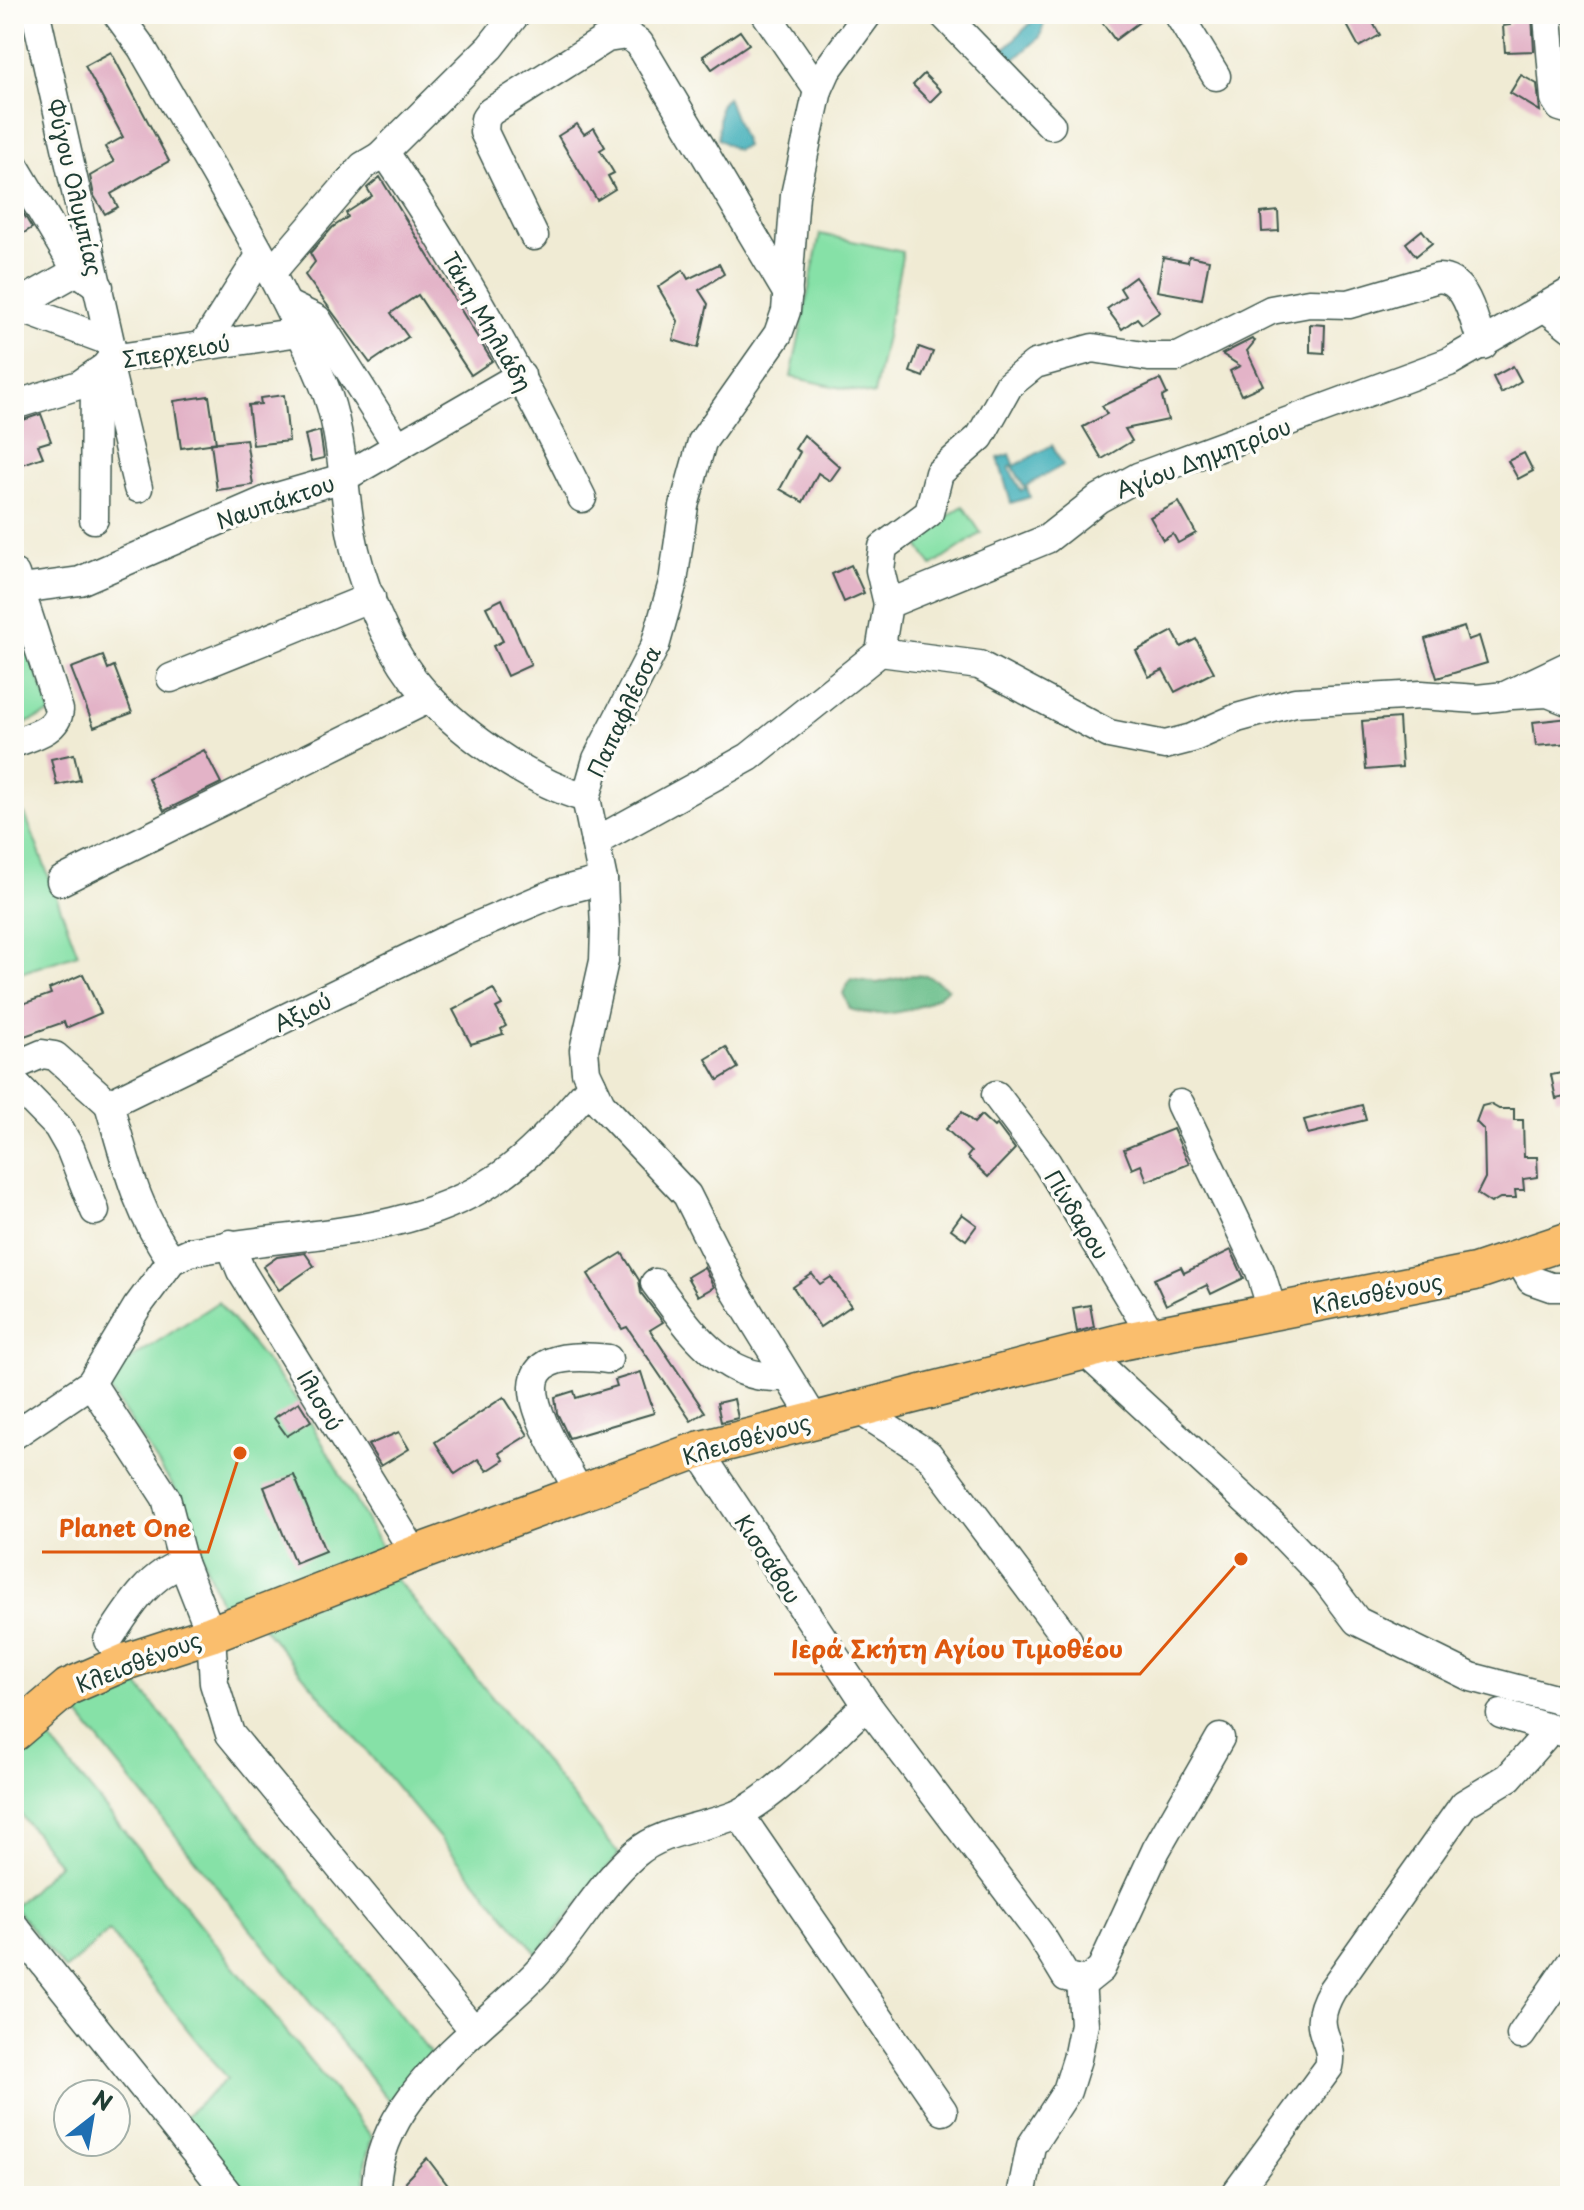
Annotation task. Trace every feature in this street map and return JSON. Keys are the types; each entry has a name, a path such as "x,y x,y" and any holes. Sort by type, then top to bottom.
{"main road":[{"name":"Κλεισθένους","path":"14,1733 68,1687 128,1661 211,1634 415,1554 698,1450 1084,1351 1475,1272 1570,1240"}],"street":[{"name":"Φύγου Ολυμπίας","path":"36,14 107,360"},
{"path":"117,14 142,48 266,264 300,332 333,413 358,561 371,597 405,666 430,698 506,759 553,788 586,798"},
{"path":"204,344 266,264 363,166 380,156 490,47 516,14"},
{"path":"766,14 818,90"},
{"name":"Παπαφλέσσα","path":"814,1419 733,1287 687,1195 608,1112 592,1085 584,1050 604,961 603,880 586,798 597,759 655,646 673,582 684,506 702,442 778,334 788,294 797,182 818,90 827,70 868,14"},
{"path":"943,14 1051,125"},
{"path":"1178,14 1216,76"},
{"path":"1548,17 1555,99 1560,107 1570,110"},
{"path":"534,236 484,132 485,119 490,112 607,38 627,35 639,43 788,294"},
{"name":"Τάκη Μηλιάδη","path":"380,156 394,166 521,375 582,498"},
{"path":"14,165 88,279 14,306"},
{"path":"595,842 749,757 880,652 888,604 880,570 883,547 929,513 939,473 980,437 1009,385 1035,364 1093,348 1149,357 1178,357 1271,310 1309,303 1349,304 1438,278 1453,281 1462,290 1483,345"},
{"name":"Αγίου Δημητρίου","path":"888,604 1047,539 1098,499 1138,477 1335,407 1483,345 1570,292"},
{"path":"288,305 317,319 397,445"},
{"path":"14,306 107,360 138,488"},
{"path":"1546,308 1570,327"},
{"name":"Σπερχειού","path":"14,405 79,385 107,360 300,332"},
{"path":"94,519 107,360"},
{"name":"Ναυπάκτου","path":"16,583 80,581 267,500 343,478 521,375"},
{"path":"14,743 50,728 58,719 59,710 16,583"},
{"path":"171,678 371,597"},
{"path":"880,652 979,665 1109,734 1143,744 1165,745 1192,738 1237,718 1295,702 1421,695 1477,699 1548,693 1570,702"},
{"path":"1505,696 1570,665"},
{"path":"61,881 430,698"},
{"name":"Αξιού","path":"109,1104 458,934 557,892 603,880"},
{"path":"14,1066 42,1054 55,1056 109,1104 138,1201 150,1228 172,1260"},
{"path":"14,1082 58,1127 70,1148 95,1211"},
{"path":"14,1435 91,1383 137,1307 172,1260 190,1252 230,1244 396,1221 460,1199 520,1161 592,1085"},
{"name":"Πίνδαρου","path":"996,1095 1047,1163 1153,1337"},
{"path":"1180,1104 1260,1271 1273,1313"},
{"name":"Ιλισού","path":"230,1244 241,1271 415,1554"},
{"path":"1518,1258 1531,1280 1551,1287 1570,1287"},
{"path":"655,1283 702,1344 722,1360 756,1375 787,1376"},
{"path":"1084,1351 1276,1528 1326,1580 1357,1621 1471,1677 1570,1703"},
{"path":"580,1494 541,1418 534,1394 534,1375 543,1363 552,1359 576,1355 608,1359"},
{"path":"91,1383 161,1486 183,1563 211,1634 214,1683 230,1734 473,2029"},
{"path":"856,1408 928,1454 1068,1640"},
{"name":"Κισσάβου","path":"698,1450 867,1705 1040,1934 1066,1977 1081,1981"},
{"path":"108,1640 138,1595 171,1567 183,1563"},
{"path":"376,2196 380,2157 401,2117 434,2067 534,1976 637,1852 682,1831 739,1814 791,1775 867,1705"},
{"path":"1501,1714 1561,1731"},
{"path":"1234,2196 1329,2067 1332,2057 1323,2038 1321,2015 1332,1990 1464,1804 1509,1777 1561,1731"},
{"path":"1021,2196 1031,2146 1067,2091 1077,2059 1084,2024 1081,1981 1093,1978 1101,1969 1156,1850 1220,1738"},
{"path":"739,1814 943,2111"},
{"path":"14,1926 230,2196"},
{"path":"1521,2035 1570,1964"}],"green space":[{"path":"820,234 903,252 874,395 791,377"},
{"path":"963,506 981,533 932,566 914,539"},
{"path":"14,606 51,713 14,728"},
{"path":"25,814 78,954 14,975 14,816"},
{"path":"913,975 928,976 948,988 915,1008 875,1014 850,1009 843,993 851,979 877,983"},
{"path":"218,1302 299,1402 385,1553 224,1612 178,1494 102,1378"},
{"path":"392,1574 619,1854 537,1954 260,1624"},
{"path":"127,1671 430,2053 394,2107 69,1703"},
{"path":"38,1725 372,2137 365,2164 365,2196 245,2196 182,2119 227,2079 109,1931 65,1970 14,1907 59,1864 14,1806 14,1745"}],"water":[{"path":"1039,15 1045,20 1040,37 1012,62 1000,53"},
{"path":"727,97 746,146 736,150 718,139 720,105"},
{"path":"1052,445 1063,465 1024,487 1013,467"},
{"path":"1010,454 1014,464 1009,468 1021,491 1027,488 1030,497 1011,503 998,458"}],"building":[{"path":"1096,14 1150,14 1115,40"},
{"path":"1341,14 1368,14 1380,35 1359,47"},
{"path":"1509,14 1532,14 1534,51 1505,52 1503,26 1510,25"},
{"path":"740,31 749,44 712,69 703,56"},
{"path":"111,52 169,161 111,194 118,207 105,214 94,196 90,176 114,162 105,147 123,137 85,66"},
{"path":"924,74 941,91 930,102 913,85"},
{"path":"1521,75 1537,84 1540,111 1510,93"},
{"path":"577,124 584,134 594,128 605,147 600,150 614,173 608,176 615,189 597,200 558,136"},
{"path":"380,177 492,361 471,375 418,295 391,313 408,337 370,363 305,275 315,262 310,253 333,227 348,217 346,213 372,196 367,188"},
{"path":"14,198 32,228 14,239"},
{"path":"1278,211 1279,231 1262,232 1261,213"},
{"path":"1422,230 1432,243 1416,256 1406,243"},
{"path":"1189,256 1209,260 1202,299 1157,291 1163,257 1188,262"},
{"path":"719,264 724,274 699,290 708,304 698,348 673,340 678,321 658,287 683,270 688,279"},
{"path":"1135,277 1160,312 1142,324 1137,318 1122,329 1107,309 1125,296 1120,288"},
{"path":"1310,324 1325,325 1324,353 1310,352"},
{"path":"1252,339 1255,341 1247,351 1263,385 1241,395 1230,371 1240,366 1222,354"},
{"path":"919,347 933,352 923,377 910,372"},
{"path":"1513,366 1521,381 1501,393 1493,377"},
{"path":"1160,379 1167,394 1162,397 1168,420 1125,429 1132,441 1102,459 1083,427 1107,414 1102,406"},
{"path":"284,395 289,441 253,445 248,405 261,404 260,398"},
{"path":"209,396 216,443 181,448 174,401"},
{"path":"41,414 51,441 38,445 43,457 14,467 14,423"},
{"path":"320,431 324,458 311,461 305,435"},
{"path":"804,435 840,467 830,481 818,473 803,502 780,489 800,452 795,449"},
{"path":"246,439 253,485 217,490 211,443"},
{"path":"1524,453 1533,471 1518,479 1508,461"},
{"path":"1179,502 1196,533 1178,543 1173,534 1163,540 1150,517"},
{"path":"851,565 864,593 844,602 832,574"},
{"path":"502,599 531,665 507,676 493,646 503,641 486,607"},
{"path":"1464,627 1468,640 1479,636 1487,663 1437,678 1425,639"},
{"path":"1173,631 1181,647 1196,639 1214,672 1175,692 1163,670 1149,677 1136,651"},
{"path":"103,656 108,669 114,666 132,713 94,727 71,668"},
{"path":"1399,718 1402,767 1366,770 1362,721"},
{"path":"1569,718 1570,743 1536,746 1533,722"},
{"path":"204,750 221,783 164,811 148,778"},
{"path":"74,754 80,780 57,785 51,759"},
{"path":"83,974 101,1013 66,1028 64,1022 19,1038 14,1007 51,994 49,989"},
{"path":"493,989 502,1005 496,1008 506,1026 501,1029 503,1034 471,1044 453,1010"},
{"path":"726,1047 738,1068 718,1080 706,1059"},
{"path":"1567,1072 1570,1096 1556,1099 1551,1075"},
{"path":"1490,1104 1499,1109 1514,1109 1514,1120 1523,1120 1524,1157 1537,1157 1538,1177 1523,1179 1524,1190 1515,1190 1516,1198 1500,1198 1491,1203 1477,1194 1485,1178 1484,1130 1476,1122 1482,1106"},
{"path":"1362,1105 1366,1120 1308,1134 1304,1120"},
{"path":"962,1112 974,1123 981,1115 994,1127 997,1125 1015,1149 988,1177 967,1157 971,1152 946,1129"},
{"path":"1173,1129 1189,1164 1147,1181 1141,1165 1132,1169 1124,1149"},
{"path":"962,1214 977,1225 966,1240 951,1229"},
{"path":"1231,1250 1244,1278 1211,1294 1207,1285 1166,1305 1154,1279 1181,1267 1184,1273"},
{"path":"305,1253 314,1266 279,1290 263,1267 277,1257"},
{"path":"622,1253 639,1280 641,1293 663,1322 650,1330 705,1412 691,1421 627,1327 622,1329 588,1274"},
{"path":"704,1267 714,1287 698,1296 687,1277"},
{"path":"812,1274 820,1284 831,1277 851,1306 820,1327 793,1287"},
{"path":"1090,1305 1094,1327 1077,1332 1073,1308"},
{"path":"641,1372 654,1413 569,1438 557,1413 555,1397 574,1391 576,1398 617,1386 615,1380"},
{"path":"504,1397 528,1435 499,1453 504,1460 487,1471 478,1459 455,1474 435,1442"},
{"path":"734,1399 738,1418 721,1422 717,1403"},
{"path":"299,1402 311,1421 287,1436 274,1418"},
{"path":"399,1432 409,1449 381,1466 368,1445"},
{"path":"294,1475 325,1551 295,1563 264,1487"},
{"path":"427,2158 456,2196 418,2196 405,2181"}],"place":[{"name":"Planet One","path":"240,1453"},
{"name":"Ιερά Σκήτη Αγίου Τιμοθέου","path":"1241,1559"}]}
